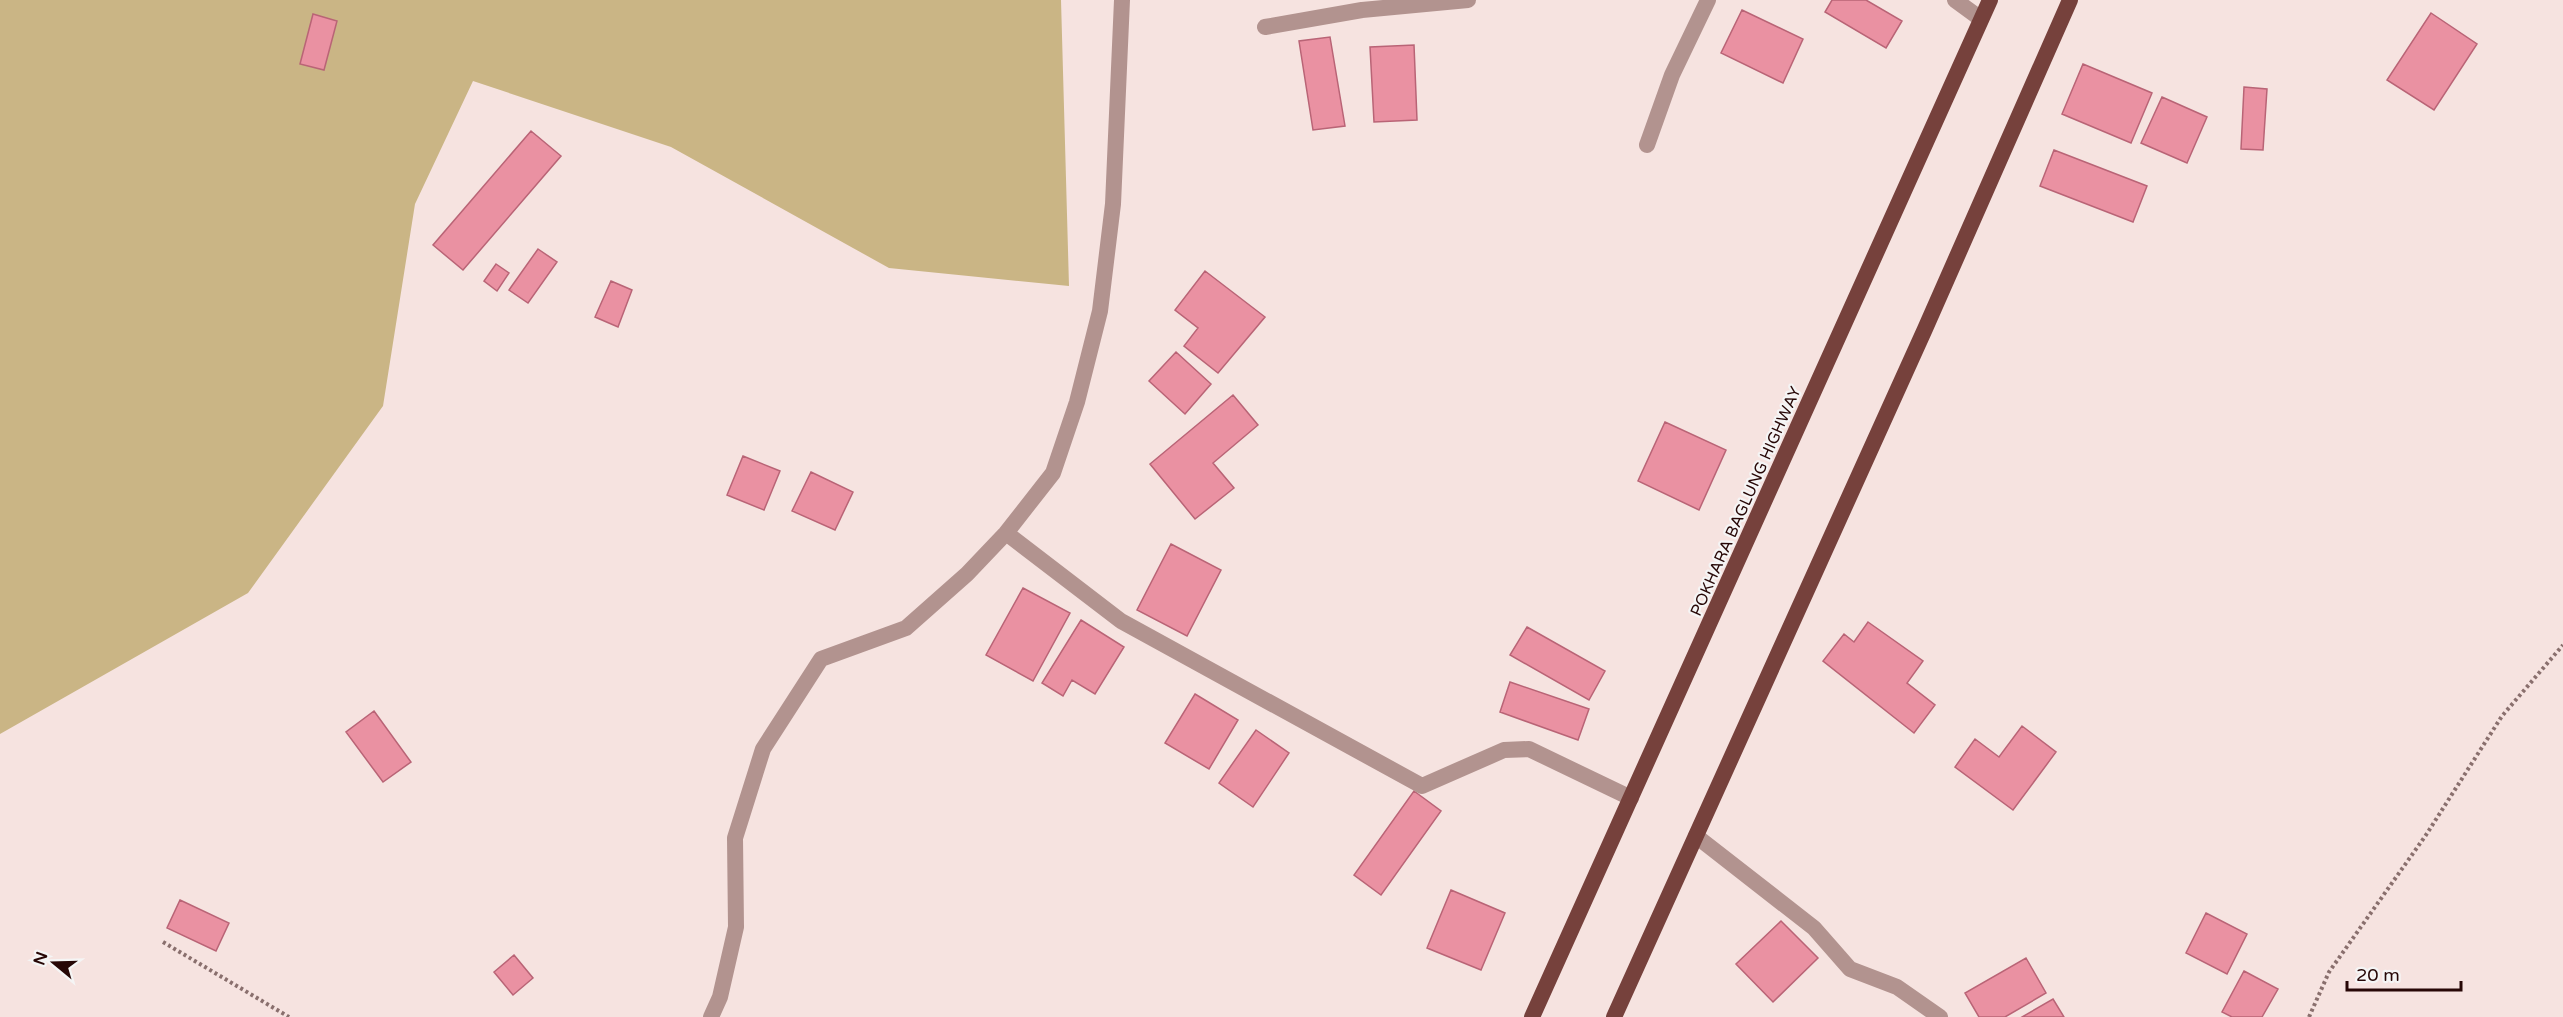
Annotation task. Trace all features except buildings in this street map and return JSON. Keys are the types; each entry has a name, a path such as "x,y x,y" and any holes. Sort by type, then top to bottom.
{"highway":[{"name":"POKHARA BAGLUNG HIGHWAY","path":"1532,1017 1990,0"},
{"path":"1614,1017 1921,340 2070,0"}],"street":[{"path":"711,1017 720,997 736,927 735,838 763,749 821,659 906,628 967,574 1006,533 1053,473 1077,402 1100,311 1113,204 1122,0"},
{"path":"1265,27 1362,10 1468,0"},
{"path":"1647,145 1672,75 1708,0"},
{"path":"1954,0 1981,19"},
{"path":"1006,533 1121,621 1422,786 1503,750 1529,749 1631,798"},
{"path":"1696,836 1814,928 1850,969 1897,987 1940,1017"}],"path":[{"path":"2309,1017 2329,972 2426,835 2502,716 2563,645"},
{"path":"163,942 289,1017"}],"shaded area":[{"path":"0,0 1061,0 1069,286 889,268 671,147 473,81 415,204 383,406 248,593 0,734"}]}
